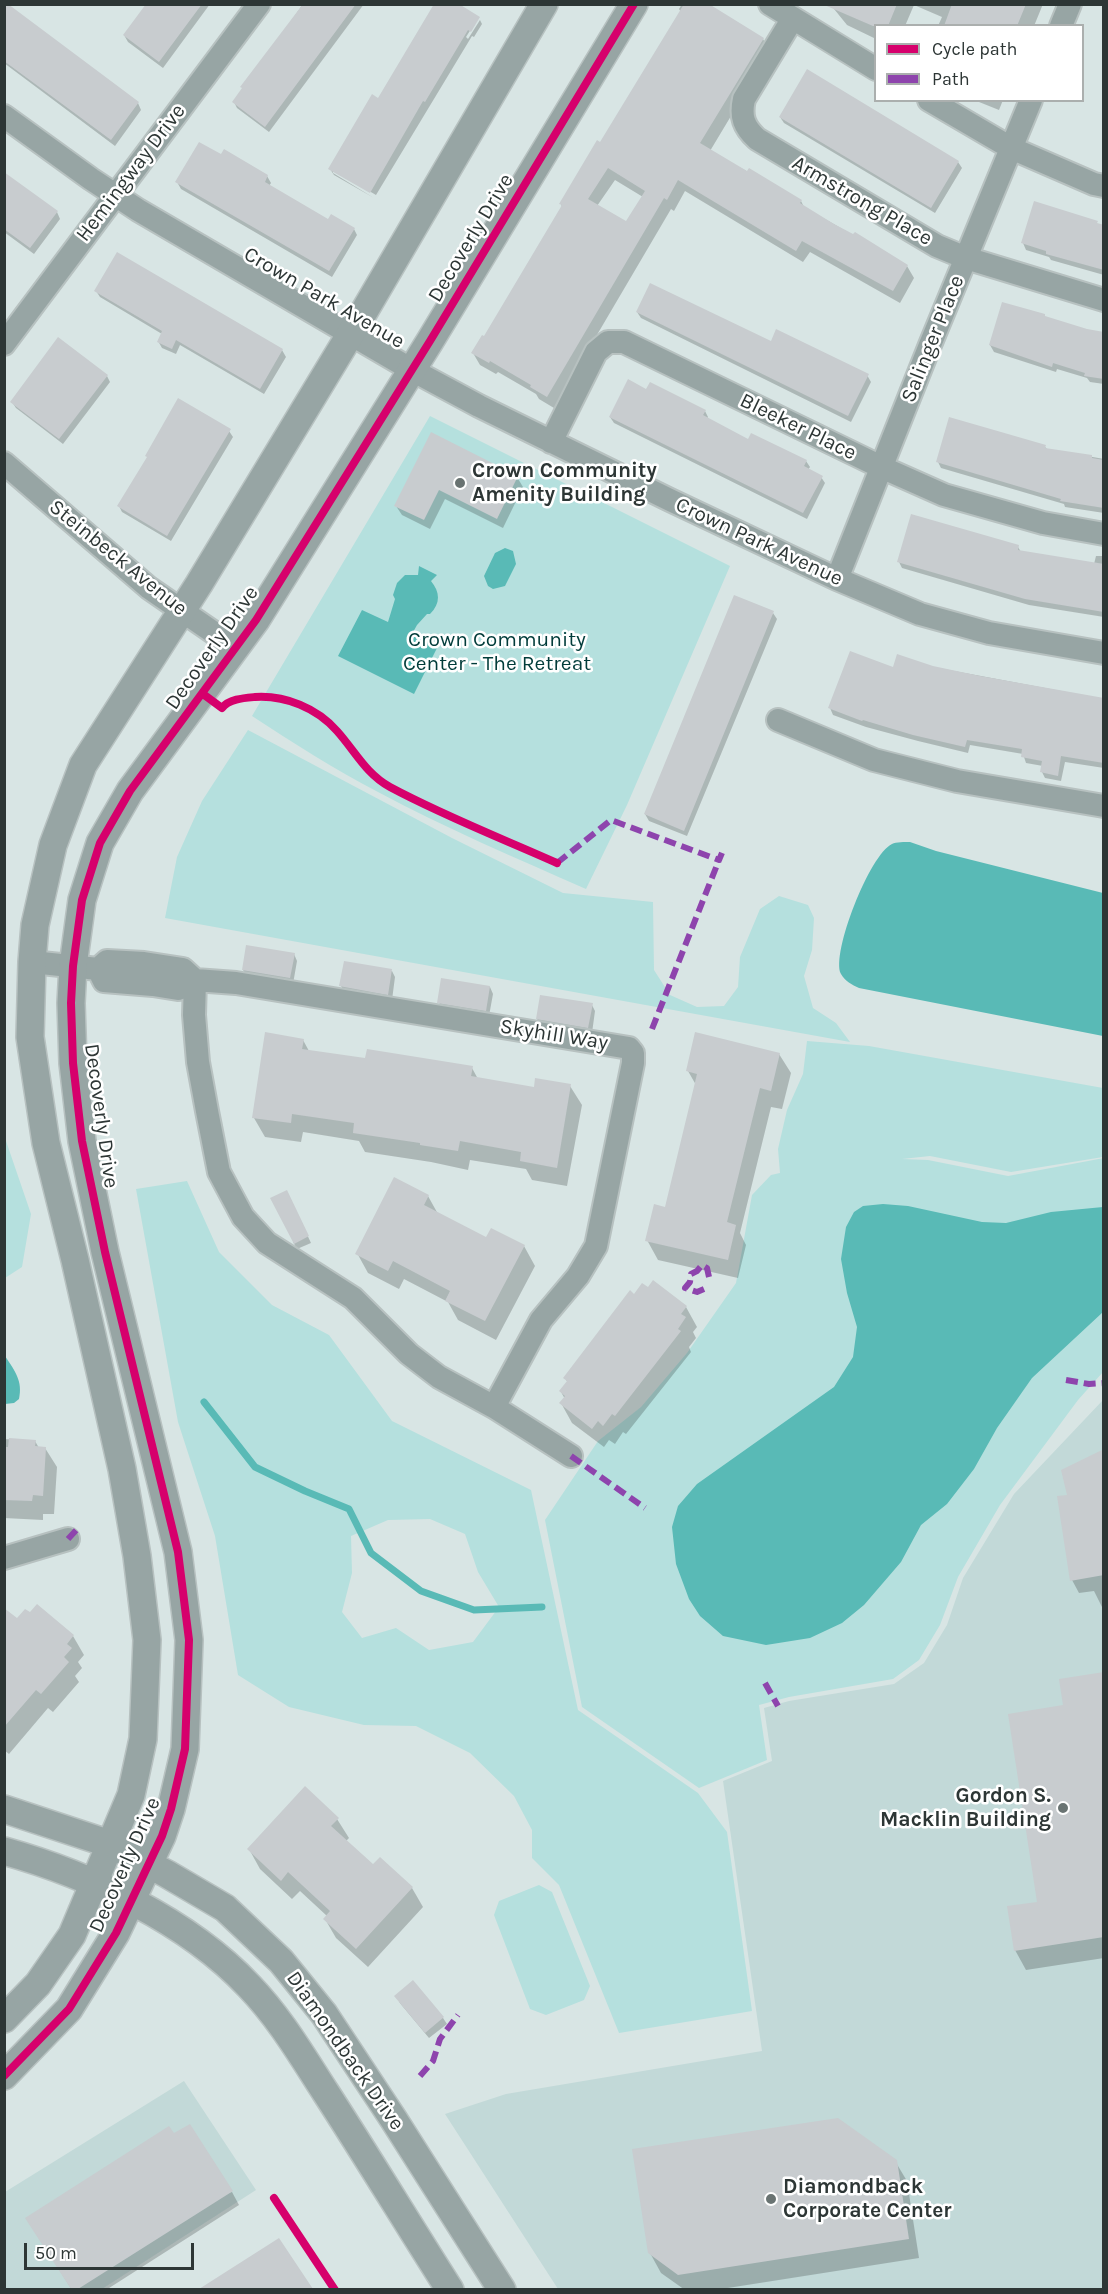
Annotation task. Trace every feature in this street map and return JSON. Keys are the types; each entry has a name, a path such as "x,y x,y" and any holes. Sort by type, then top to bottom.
{"street":[{"name":"Hemingway Drive","path":"4,344 259,4"},
{"name":"Decoverly Drive","path":"4,2019 38,1984 72,1935 131,1795 143,1739 147,1640 137,1556 122,1469 78,1271 46,1143 30,1037 35,925 53,845 83,765 181,611 350,334 544,4"},
{"name":"Decoverly Drive","path":"4,2076 69,2009 103,1957 132,1901 171,1809 185,1749 189,1640 178,1552 105,1252 82,1141 73,1063 71,1004 85,967 82,900 100,843 130,791 256,620 412,370 634,4"},
{"path":"770,4 874,68"},
{"path":"1062,24 1070,4"},
{"name":"Armstrong Place","path":"793,18 744,99 742,120 747,130 757,139 937,246 966,258 1104,300"},
{"path":"932,102 1011,148 1094,184 1104,186"},
{"name":"Salinger Place","path":"837,579 1030,102"},
{"name":"Crown Park Avenue","path":"4,116 114,195 412,370 550,442 837,579 920,614 989,633 1104,653"},
{"name":"Bleeker Place","path":"550,442 596,352 601,346 614,341 624,342 881,467 944,495 1043,523 1104,534"},
{"name":"Steinbeck Avenue","path":"4,463 149,588 236,648"},
{"path":"778,720 874,760 957,781 1104,806"},
{"name":"Skyhill Way","path":"32,962 85,967 107,961 144,963 183,969 195,980 236,982 624,1046 633,1053 631,1074 596,1246 578,1276 541,1320 494,1407"},
{"path":"195,980 194,1016 197,1050 219,1172 243,1217 267,1243 353,1298 409,1354 432,1372 494,1407 571,1456"},
{"path":"122,1469 154,1460"},
{"path":"4,1558 68,1539"},
{"name":"Diamondback Drive","path":"4,1809 110,1844 148,1864 225,1908 281,1961 324,2014 502,2289"},
{"name":"Diamondback Drive","path":"4,1851 93,1882 132,1901 201,1944 249,1985 291,2035 450,2289"}],"shaded area":[{"path":"1103,1400 1103,2289 558,2289 445,2114 506,2094 762,2051 723,1781 772,1761 764,1708 789,1701 894,1684 924,1663 947,1625 963,1578 1014,1494"},
{"path":"184,2081 256,2190 102,2289 5,2290 5,2192"}],"green space":[{"name":"Crown Community Center - The Retreat","path":"430,416 730,566 627,805 586,889 403,805 330,765 252,716"},
{"path":"248,730 452,838 563,893 653,902 654,970 670,995 697,1007 724,1006 738,987 740,957 760,909 779,896 808,905 814,918 812,950 804,976 813,1008 836,1023 850,1042 165,918 177,857 202,801"},
{"path":"807,1041 869,1046 1103,1088 1103,1157 1011,1172 930,1156 902,1159 928,1160 1008,1176 1104,1158 1103,1372 1078,1400 1000,1505 958,1577 940,1625 919,1660 893,1679 789,1697 759,1705 767,1760 699,1788 582,1707 545,1520 598,1441 641,1407 687,1353 736,1283 752,1195 771,1175 780,1173 778,1149 787,1110 803,1074"},
{"path":"5,1138 31,1214 22,1267 5,1278"},
{"path":"187,1181 219,1252 272,1305 329,1335 392,1421 531,1490 578,1710 698,1793 727,1832 752,2011 619,2033 559,1885 532,1858 532,1830 514,1796 470,1753 416,1726 364,1725 289,1707 238,1675 215,1536 178,1422 136,1189","holes":["430,1519 465,1534 478,1572 499,1607 473,1642 429,1650 396,1628 362,1638 342,1612 352,1573 351,1536 388,1520"]},
{"path":"539,1885 552,1892 590,1986 584,2000 546,2015 530,2009 494,1915 499,1901"}],"water":[{"path":"505,548 513,551 516,564 505,586 493,589 488,586 484,576 495,553"},
{"path":"419,566 437,575 431,581 436,589 438,602 434,610 427,614 412,634 438,646 414,694 338,656 362,610 388,622 397,583 405,575 418,575"},
{"path":"910,842 936,851 1103,893 1103,1036 859,988 845,979 841,974 839,963 854,905 873,866 883,852 894,843"},
{"path":"883,1204 908,1206 982,1222 1006,1223 1051,1212 1103,1207 1103,1312 1032,1378 997,1428 974,1469 947,1504 921,1525 901,1562 864,1605 842,1623 810,1638 766,1645 723,1636 700,1616 689,1599 676,1564 672,1527 678,1506 697,1484 834,1387 853,1357 857,1327 847,1293 841,1259 846,1227 854,1212 863,1206"},
{"path":"5,1356 17,1376 20,1393 19,1399 14,1403 5,1404"}],"building":[{"path":"4,4 8,4 139,102 111,140 4,61"},
{"path":"146,4 202,4 159,62 123,35"},
{"path":"303,4 356,4 265,127 232,102 242,88 240,87"},
{"path":"434,4 459,4 480,17 471,32 468,30 425,102 423,101 370,193 328,169 372,94 378,98"},
{"path":"684,4 709,4 764,38 700,143 747,171 749,168 802,200 800,203 834,224 853,234 855,232 908,265 893,291 802,241 796,251 678,180 667,200 664,198 547,397 490,361 489,363 471,353 482,335 484,336 562,205 559,204 597,140 600,142","holes":["608,168 645,191 626,221 588,199"]},
{"path":"822,4 897,4 889,24 874,24 873,26"},
{"path":"952,4 1026,4 1018,24 945,24"},
{"path":"807,69 959,161 931,208 779,117"},
{"path":"199,142 221,154 224,149 268,175 265,182 328,219 331,214 355,228 329,271 175,182"},
{"path":"4,172 58,211 30,248 4,229"},
{"path":"1034,201 1098,221 1097,223 1104,225 1104,270 1046,254 1046,251 1021,243"},
{"path":"117,252 283,349 260,389 176,340 172,349 157,342 162,331 94,291"},
{"path":"650,283 771,341 776,329 869,374 848,416 636,312"},
{"path":"1002,302 1087,329 1104,332 1104,379 1084,376 1085,373 1053,363 1052,367 989,345"},
{"path":"58,337 108,375 59,439 10,402"},
{"path":"628,379 646,389 650,382 706,410 703,415 748,439 751,433 807,460 804,466 823,476 803,513 609,417"},
{"path":"178,398 231,429 167,536 117,506 147,457 145,456"},
{"path":"949,417 1046,445 1045,448 1092,455 1092,458 1104,460 1104,508 1060,501 1061,499 936,462"},
{"name":"Crown Community Amenity Building","path":"431,432 518,476 497,519 439,490 424,520 394,506"},
{"path":"911,514 1019,545 1018,550 1104,564 1104,612 1025,599 897,562"},
{"path":"734,595 774,611 684,831 644,814"},
{"path":"850,651 893,667 897,654 933,666 980,676 1104,698 1104,763 1061,756 1058,776 1040,772 1042,761 1021,757 1022,749 967,740 965,747 862,721 828,708"},
{"path":"246,945 295,953 290,978 242,970"},
{"path":"344,961 392,969 388,995 339,986"},
{"path":"441,978 490,986 486,1011 437,1003"},
{"path":"540,995 593,1003 588,1028 536,1019"},
{"path":"265,1032 304,1039 302,1049 365,1058 367,1049 473,1066 471,1076 534,1087 535,1078 571,1084 557,1168 520,1161 521,1152 460,1141 458,1151 353,1133 354,1123 292,1114 291,1123 252,1118"},
{"path":"695,1032 780,1053 771,1091 760,1088 727,1222 736,1225 728,1260 645,1241 654,1204 665,1207 697,1074 686,1071"},
{"path":"394,1177 429,1195 424,1205 486,1237 491,1228 525,1245 485,1321 445,1301 450,1291 393,1261 388,1271 355,1254"},
{"path":"287,1190 309,1236 294,1244 270,1198"},
{"path":"653,1280 687,1306 681,1314 686,1317 678,1329 681,1331 615,1416 612,1414 603,1426 598,1421 592,1429 559,1403 565,1396 559,1391 567,1381 563,1378 630,1290 634,1294 642,1283 648,1287"},
{"path":"9,1438 36,1440 35,1446 46,1447 43,1496 33,1495 32,1501 4,1500 4,1447 8,1447"},
{"path":"1104,1449 1104,1575 1070,1581 1057,1496 1067,1495 1061,1470"},
{"path":"37,1604 74,1635 67,1644 72,1648 64,1657 69,1662 41,1694 36,1690 4,1727 4,1608 17,1618 25,1609 30,1612"},
{"name":"Gordon S. Macklin Building","path":"1104,1672 1104,1937 1014,1951 1007,1906 1037,1902 1008,1714 1063,1705 1059,1679"},
{"path":"305,1786 339,1818 331,1826 373,1864 380,1857 413,1887 356,1949 323,1919 330,1911 288,1872 281,1881 247,1849"},
{"path":"413,1980 444,2017 425,2033 394,1996"},
{"name":"Diamondback Corporate Center","path":"838,2118 897,2160 909,2239 678,2275 648,2253 632,2149"},
{"path":"190,2124 233,2191 78,2289 71,2289 25,2218 169,2126 174,2133"},
{"path":"279,2238 313,2289 199,2289"}],"waterway":[{"path":"204,1402 255,1467 349,1509 371,1553 421,1591 474,1610 542,1607"}],"marked path":[{"path":"557,863 611,820 719,860 724,848"},
{"path":"652,1029 719,860"},
{"path":"704,1289 697,1292 685,1288 690,1282 691,1274 702,1265 707,1268 709,1277"},
{"path":"1066,1380 1089,1384 1104,1383"},
{"path":"571,1456 645,1508"},
{"path":"68,1539 79,1527"},
{"path":"765,1683 778,1706"},
{"path":"420,2076 433,2061 440,2039 458,2015"}],"cycle path":[{"path":"4,2076 69,2009 116,1933 162,1836 171,1809 185,1749 189,1640 178,1552 105,1252 82,1141 73,1063 71,1003 73,966 82,900 100,843 130,791 256,620 430,341 634,4"},
{"path":"203,694 222,708 233,701 255,697 278,698 300,705 329,723 367,769 390,787 557,863"},
{"path":"274,2198 335,2290"}],"place":[{"name":"Crown Community Amenity Building","path":"460,483"},
{"name":"Gordon S. Macklin Building","path":"1063,1808"},
{"name":"Diamondback Corporate Center","path":"771,2199"}]}
